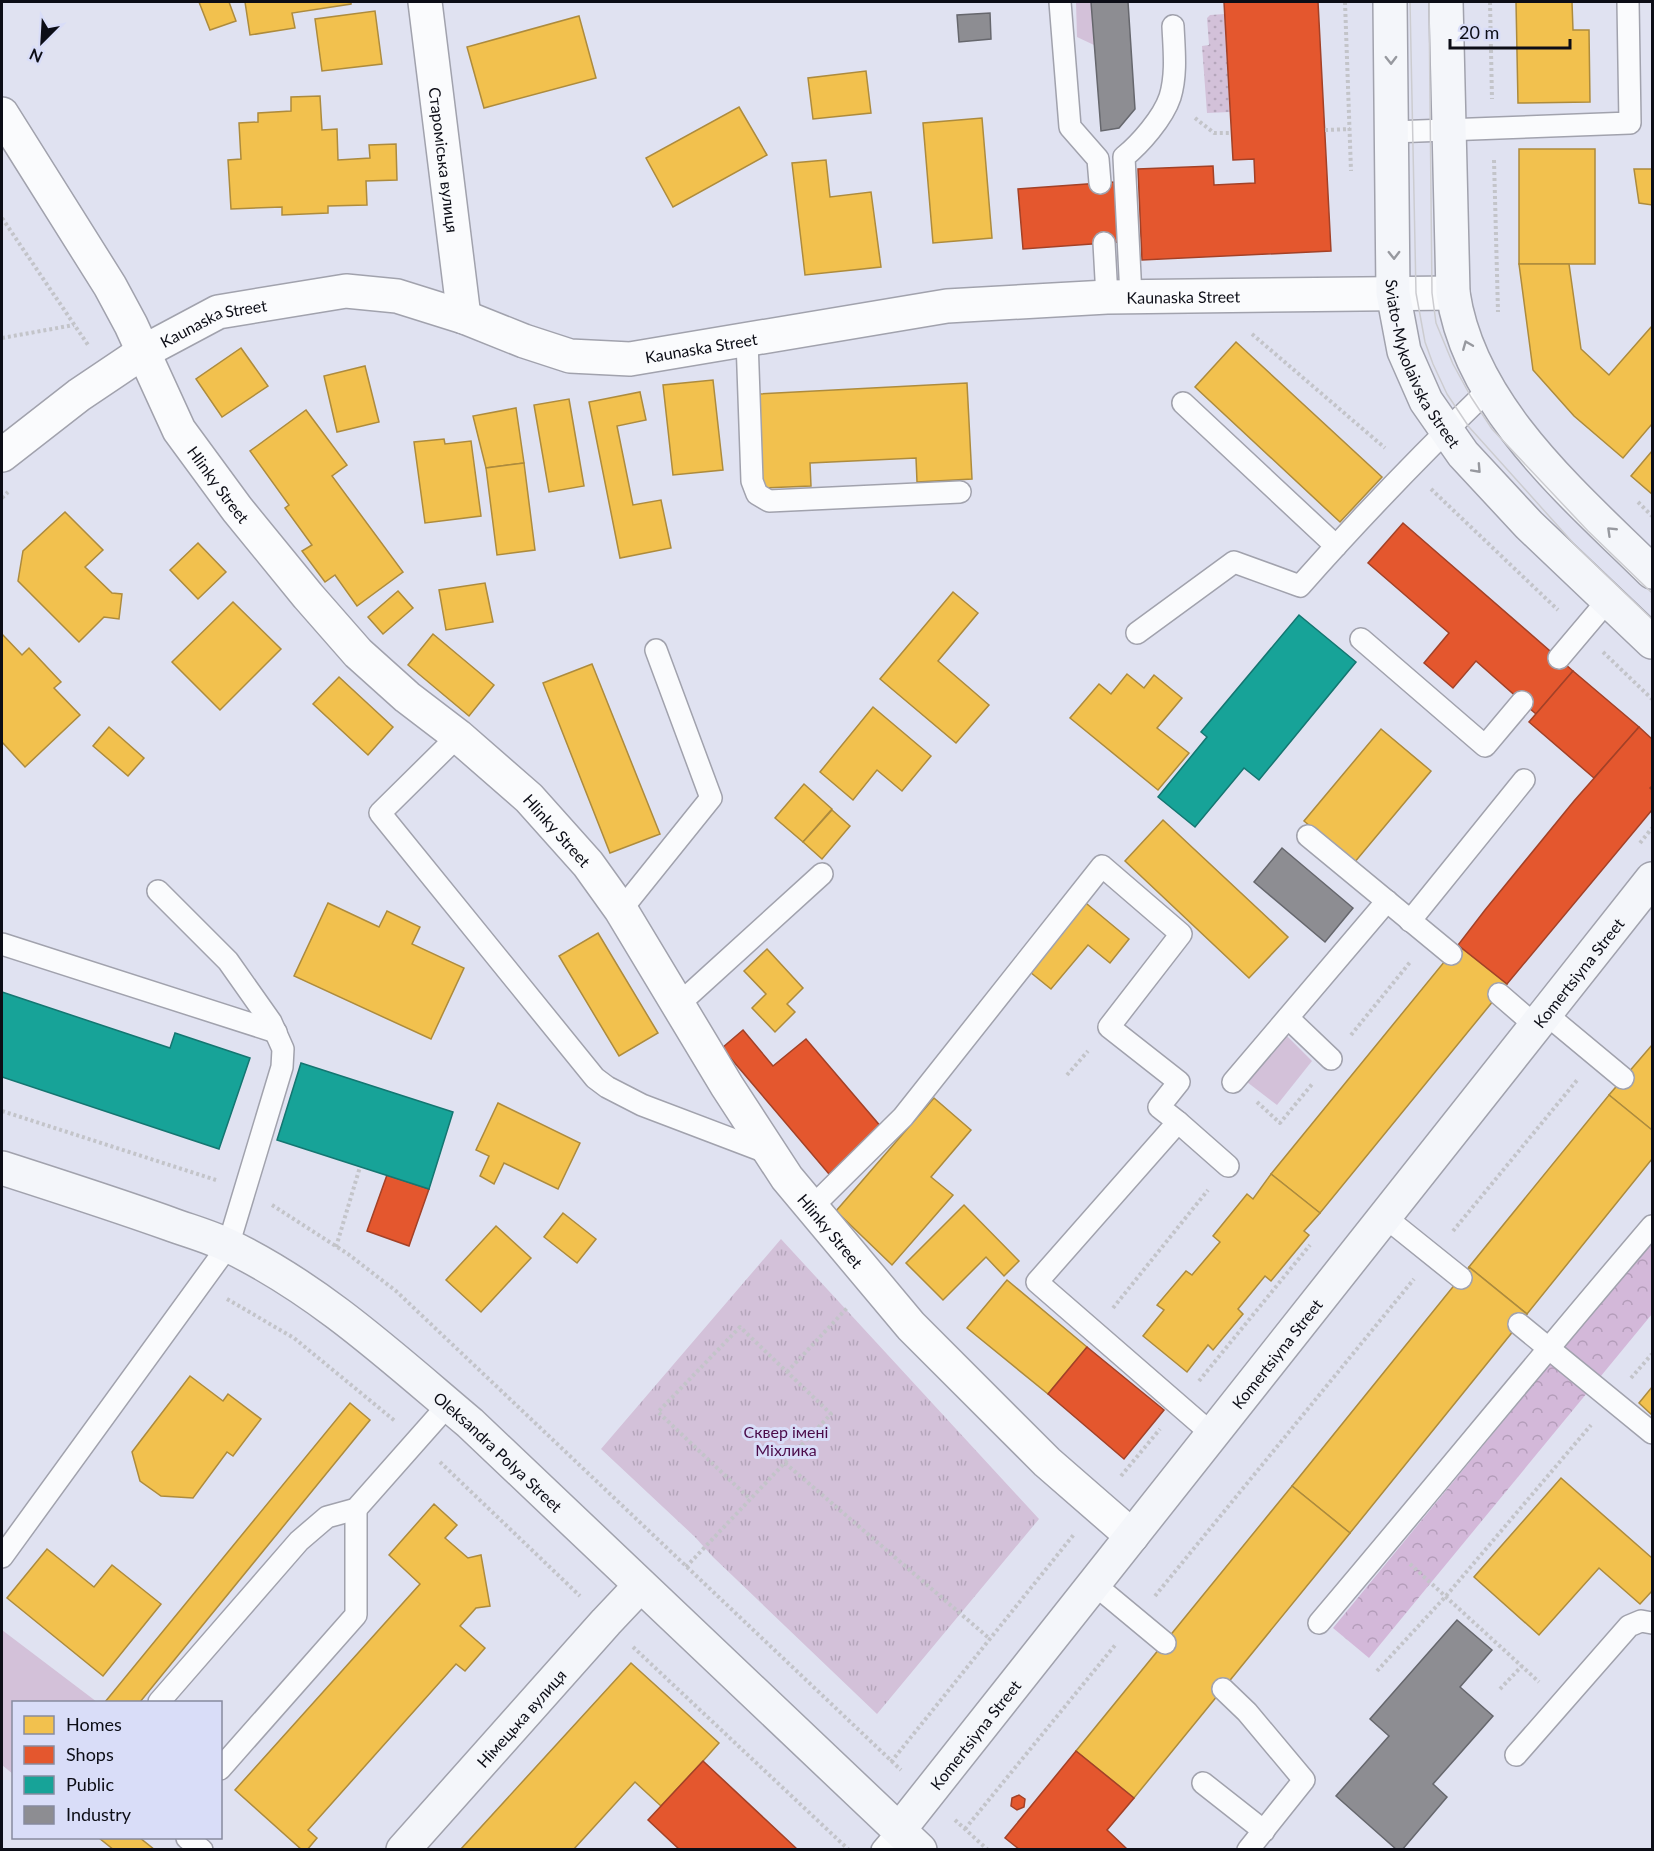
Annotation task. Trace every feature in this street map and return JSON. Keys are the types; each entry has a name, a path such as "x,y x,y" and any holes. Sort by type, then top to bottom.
{"street":[{"name":"Староміська вулиця","path":"425,2 464,317"},
{"name":"Sviato-Mykolaivska Street","path":"1390,2 1394,293 1404,351 1426,401 1463,454 1530,525 1652,639"},
{"path":"1446,2 1454,293 1457,317 1467,346 1498,403 1535,454 1653,572"},
{"name":"Hlinky Street","path":"2,114 110,286 131,325 179,430 237,509 358,653 407,697 459,736 529,798 588,864 621,910 727,1086 787,1178 911,1326 1047,1462 1132,1536"},
{"name":"Kaunaska Street","path":"2,455 79,395 143,352 218,312 346,291 397,296 464,317 524,341 570,356 630,360 947,306 1119,296 1454,293"},
{"name":"Komertsiyna Street","path":"900,1843 1094,1584 1653,879"},
{"name":"Oleksandra Polya Street","path":"2,1168 113,1204 228,1246 292,1281 335,1311 408,1369 470,1423 640,1586 900,1843"},
{"name":"Німецька вулиця","path":"403,1850 640,1586"}],"lane":[{"path":"1060,2 1070,127 1098,159 1100,183"},
{"path":"1392,132 1630,123 1628,2"},
{"path":"1119,296 1124,157 1139,144 1156,122 1170,98 1175,63 1173,26"},
{"path":"1104,243 1119,296"},
{"path":"747,340 752,482 757,494 769,501 960,492"},
{"path":"1137,633 1234,562 1300,586 1489,388"},
{"path":"1183,403 1336,546"},
{"path":"1559,658 1608,600"},
{"path":"1360,639 1485,746 1522,702"},
{"path":"621,910 711,798 656,650"},
{"path":"459,736 380,813 595,1077 607,1087 642,1105 771,1154"},
{"path":"1410,921 1524,780"},
{"path":"1308,836 1451,954"},
{"path":"812,1208 903,1117 1102,866 1181,934 1109,1027 1179,1082 1159,1107 1228,1166"},
{"path":"679,1005 822,874"},
{"path":"2,1557 228,1246 282,1066 283,1049 271,1022 228,961 158,891"},
{"path":"1233,1082 1387,902"},
{"path":"2,944 276,1032"},
{"path":"1499,994 1597,1056 1623,1078"},
{"path":"1288,1018 1331,1059"},
{"path":"1178,1122 1037,1281 1212,1434"},
{"path":"1385,1217 1461,1278"},
{"path":"1319,1623 1388,1543 1548,1348 1653,1226"},
{"path":"1519,1324 1653,1433"},
{"path":"160,1701 298,1541 327,1517 356,1509 448,1405"},
{"path":"222,1767 356,1615 356,1509"},
{"path":"1094,1584 1165,1643"},
{"path":"1516,1755 1629,1626 1641,1620 1653,1623"},
{"path":"1223,1689 1247,1712 1304,1780 1248,1850"},
{"path":"1203,1782 1264,1832"},
{"path":"188,1839 202,1850"}],"path":[{"path":"1345,2 1352,176"},
{"path":"1490,2 1498,314"},
{"path":"1170,98 1214,133 1231,133"},
{"path":"1325,130 1350,129"},
{"path":"2,218 92,351"},
{"path":"2,338 75,325"},
{"path":"1251,334 1410,469 1653,699"},
{"path":"1637,501 1653,516"},
{"path":"1637,847 1653,828"},
{"path":"965,1829 1597,1056"},
{"path":"1094,1332 1228,1166"},
{"path":"336,1247 360,1167"},
{"path":"891,1762 1314,1240"},
{"path":"199,1284 294,1338 418,1440 606,1622 849,1850"},
{"path":"787,1372 854,1300"},
{"path":"686,1567 831,1414 740,1327 658,1412 750,1499"},
{"path":"1377,1671 1446,1596 1653,1354"},
{"path":"784,1462 990,1639"},
{"path":"1388,1543 1562,1703"},
{"path":"1500,1689 1522,1666"}],"green space":[{"path":"1076,2 1091,2 1094,45 1077,37"},
{"path":"1225,14 1230,112 1207,113 1202,46 1209,45 1207,18 1210,15"},
{"path":"1286,1035 1312,1061 1277,1105 1247,1082"},
{"name":"Сквер імені Міхлика","path":"781,1239 1039,1519 877,1714 601,1449"},
{"path":"1652,1240 1652,1314 1369,1658 1333,1628"},
{"path":"2,1630 96,1701 12,1701 12,1773 2,1765"}],"building: Homes":[{"path":"199,2 229,2 236,21 210,30"},
{"path":"245,2 351,2 351,4 292,13 295,28 250,35"},
{"path":"1516,2 1572,2 1573,30 1589,30 1590,102 1518,103"},
{"path":"375,11 382,64 322,71 315,19"},
{"path":"579,16 596,78 484,108 467,47"},
{"path":"866,71 871,113 813,119 808,78"},
{"path":"320,96 322,130 337,129 338,160 370,158 369,145 396,144 397,180 366,181 367,205 328,206 328,213 282,215 282,207 231,209 228,160 241,159 239,123 258,122 258,113 291,111 291,97"},
{"path":"739,107 767,155 673,207 646,158"},
{"path":"982,118 992,238 933,243 923,123"},
{"path":"1519,149 1595,149 1595,264 1519,264"},
{"path":"826,160 830,197 871,192 881,267 805,275 792,163"},
{"path":"1634,169 1652,169 1652,205 1639,203"},
{"path":"1519,264 1569,264 1581,349 1609,375 1652,326 1652,424 1623,458 1574,416 1533,370"},
{"path":"1236,342 1382,477 1340,522 1195,387"},
{"path":"241,348 268,386 222,417 196,379"},
{"path":"365,366 379,422 337,432 324,376"},
{"path":"713,380 723,470 673,475 663,385"},
{"path":"967,383 972,479 917,482 916,458 810,463 811,486 763,488 758,394"},
{"path":"640,392 646,420 617,426 633,505 661,500 671,548 620,558 589,402"},
{"path":"569,399 584,486 549,492 534,405"},
{"path":"516,408 524,463 486,468 473,416"},
{"path":"306,410 347,465 332,476 403,572 357,606 335,575 325,582 302,551 312,545 285,508 289,505 250,451"},
{"path":"444,439 445,444 471,441 481,516 425,523 414,442"},
{"path":"1652,451 1652,494 1631,476"},
{"path":"524,463 535,550 497,555 486,468"},
{"path":"65,512 103,550 85,567 112,593 122,594 119,619 104,617 79,642 18,581 23,551"},
{"path":"198,543 226,572 198,599 170,570"},
{"path":"485,583 493,622 446,630 439,590"},
{"path":"398,591 413,608 383,634 368,617"},
{"path":"953,592 978,613 938,661 989,705 956,743 880,679"},
{"path":"233,602 281,649 220,710 172,662"},
{"path":"2,634 22,655 29,648 61,682 54,688 80,715 25,767 2,742"},
{"path":"433,634 494,685 469,716 408,665"},
{"path":"592,664 660,834 610,853 543,683"},
{"path":"1127,674 1144,688 1154,675 1182,698 1157,728 1189,753 1158,790 1070,718 1099,684 1111,694"},
{"path":"339,677 393,727 368,755 313,704"},
{"path":"873,707 931,756 902,791 877,770 853,800 820,772"},
{"path":"109,727 144,758 128,776 93,746"},
{"path":"1381,729 1431,771 1354,863 1304,821"},
{"path":"804,784 832,809 803,842 775,818"},
{"path":"832,810 850,826 822,859 803,842"},
{"path":"1163,820 1288,937 1249,978 1125,861"},
{"path":"1081,899 1129,939 1110,963 1088,945 1051,989 1025,968"},
{"path":"328,903 379,927 387,911 420,927 412,944 464,968 431,1039 294,976"},
{"path":"598,933 658,1033 619,1056 559,956"},
{"path":"1458,945 1507,984 1320,1213 1271,1174"},
{"path":"767,949 803,988 787,1004 795,1012 775,1032 752,1008 766,994 744,971"},
{"path":"1652,1045 1652,1130 1609,1095"},
{"path":"1609,1095 1652,1130 1652,1159 1527,1314 1469,1267"},
{"path":"934,1098 971,1130 931,1177 953,1195 892,1265 836,1211"},
{"path":"498,1103 580,1143 558,1189 504,1163 494,1184 480,1176 489,1156 476,1150"},
{"path":"1271,1174 1320,1213 1304,1231 1309,1235 1271,1281 1265,1276 1238,1309 1243,1314 1213,1350 1208,1345 1187,1372 1143,1336 1164,1310 1157,1305 1186,1271 1192,1275 1220,1242 1213,1236 1247,1194 1253,1199"},
{"path":"964,1205 1019,1261 1004,1276 986,1257 943,1300 906,1263"},
{"path":"563,1213 596,1239 577,1263 544,1237"},
{"path":"496,1226 531,1258 481,1312 446,1280"},
{"path":"1469,1267 1527,1314 1350,1533 1292,1486"},
{"path":"1007,1280 1087,1347 1048,1394 967,1328"},
{"path":"190,1376 223,1401 228,1394 261,1419 233,1456 227,1452 193,1498 161,1496 140,1481 132,1452"},
{"path":"1652,1387 1652,1415 1639,1403"},
{"path":"350,1403 370,1420 141,1701 106,1701"},
{"path":"1561,1478 1652,1558 1652,1591 1640,1604 1599,1568 1539,1635 1474,1577"},
{"path":"1292,1486 1350,1533 1134,1798 1076,1751"},
{"path":"434,1504 457,1525 445,1538 468,1558 481,1555 490,1606 476,1608 460,1626 485,1648 465,1671 456,1664 308,1830 317,1838 307,1850 302,1850 235,1790 420,1584 389,1555"},
{"path":"47,1549 94,1587 112,1565 161,1604 103,1676 7,1598"},
{"path":"631,1663 719,1743 703,1761 661,1806 635,1782 573,1850 460,1850"},
{"path":"100,1839 141,1839 155,1850 114,1850"}],"building: Shops":[{"path":"1224,2 1318,2 1331,251 1142,260 1138,169 1213,166 1214,185 1255,183 1254,159 1233,160"},
{"path":"1114,182 1119,242 1023,249 1018,189"},
{"path":"1403,523 1573,671 1536,714 1476,661 1453,688 1424,663 1449,633 1368,563"},
{"path":"1573,671 1639,727 1594,778 1529,722"},
{"path":"1639,727 1652,739 1652,786 1650,788 1652,790 1652,810 1507,984 1458,945 1574,801"},
{"path":"743,1030 773,1066 806,1039 882,1128 829,1174 722,1048"},
{"path":"387,1175 429,1189 409,1246 367,1231"},
{"path":"1087,1347 1164,1410 1124,1459 1048,1394"},
{"path":"1076,1751 1134,1798 1107,1830 1128,1850 1020,1850 1005,1838"},
{"path":"703,1761 798,1850 680,1850 648,1820"},
{"path":"1019,1795 1025,1799 1024,1807 1017,1810 1011,1806 1012,1798"}],"building: Public":[{"path":"1299,615 1356,662 1259,780 1244,768 1195,827 1158,797 1207,737 1201,732"},
{"path":"2,992 170,1048 175,1033 250,1058 219,1149 2,1077"},
{"path":"301,1063 453,1112 429,1189 277,1140"}],"building: Industry":[{"path":"1091,2 1128,2 1135,109 1119,128 1101,131"},
{"path":"990,13 991,39 959,42 957,15"},
{"path":"1282,848 1353,908 1325,942 1254,882"},
{"path":"1457,1620 1492,1650 1460,1687 1493,1716 1433,1784 1447,1797 1402,1850 1397,1850 1336,1796 1389,1736 1370,1719"}],"tram line":[{"path":"1410,2 1416,293 1425,342 1433,364 1447,394 1469,427 1575,545 1652,619"},
{"path":"1429,2 1432,293 1436,323 1453,364 1492,429 1588,531 1652,593"}]}
